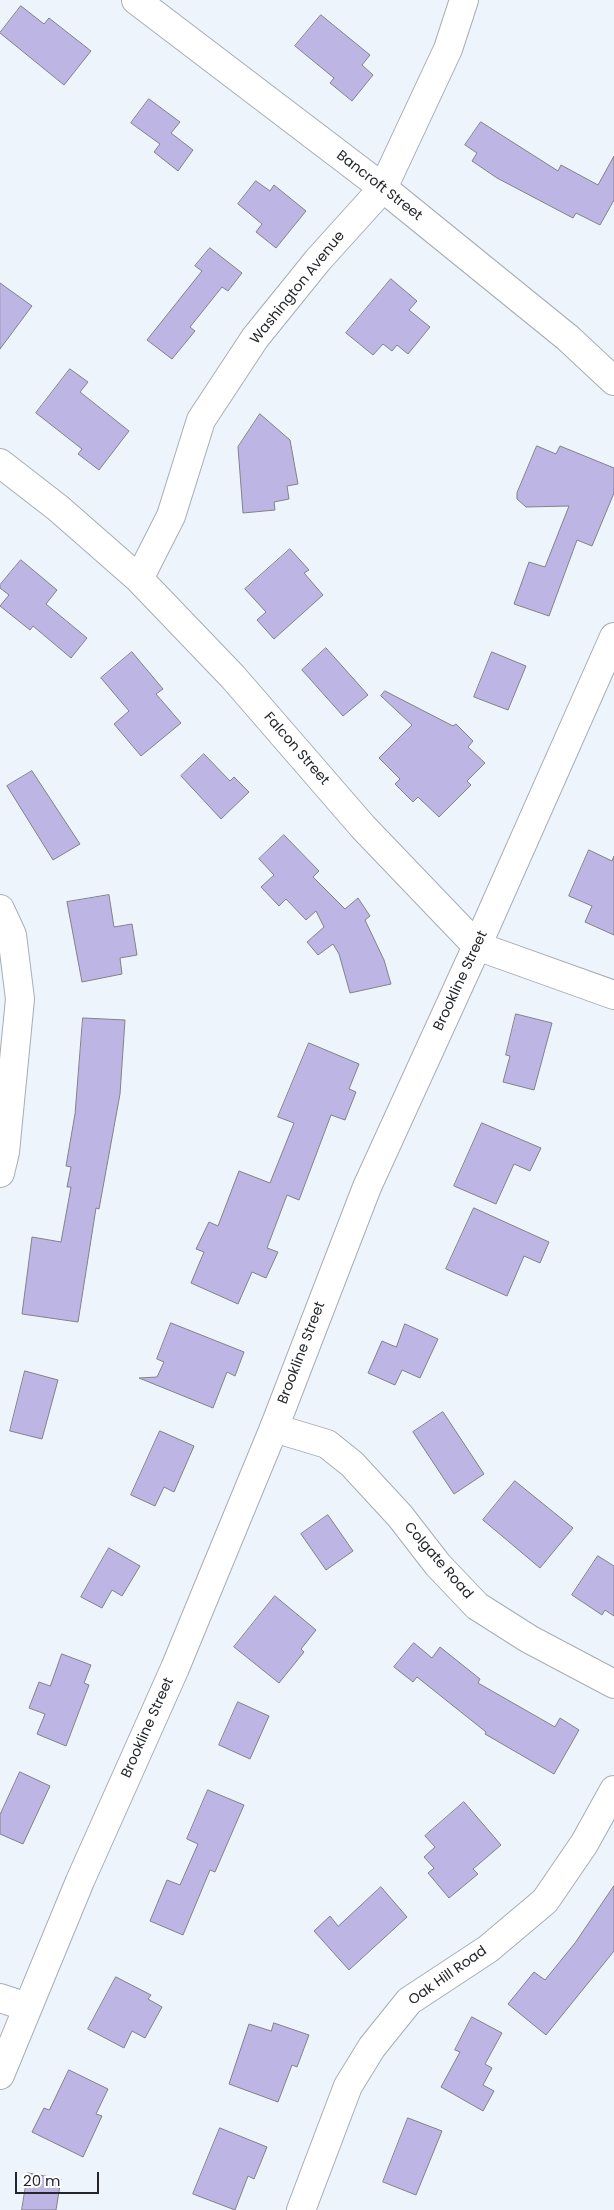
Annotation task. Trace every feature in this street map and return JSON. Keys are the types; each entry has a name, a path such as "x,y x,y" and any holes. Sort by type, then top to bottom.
{"street":[{"name":"Bancroft Street","path":"136,0 383,188 568,338 614,381"},
{"name":"Washington Avenue","path":"139,578 172,516 201,420 255,338 318,260 383,188 448,49 464,0"},
{"name":"Falcon Street","path":"0,463 58,508 139,578 233,677 364,827 477,946 614,995"},
{"name":"Brookline Street","path":"0,2075 80,1882 175,1668 274,1428 367,1186 477,946 614,636"},
{"path":"0,909 12,935 20,999 5,1152 0,1173"},
{"name":"Colgate Road","path":"274,1428 326,1444 352,1464 400,1516 438,1565 477,1606 529,1639 614,1684"},
{"name":"Oak Hill Road","path":"300,2210 348,2086 372,2047 410,2001 488,1949 544,1901 584,1844 614,1790"},
{"path":"0,1998 27,2007"}],"building":[{"path":"21,6 44,24 49,18 91,51 64,85 0,33"},
{"path":"321,15 370,55 362,65 373,75 352,101 330,83 334,78 295,46"},
{"path":"149,99 180,122 171,133 193,150 178,171 154,152 160,144 131,123"},
{"path":"481,122 558,171 561,165 598,185 614,156 614,200 600,225 576,213 573,218 497,178 472,161 477,153 465,145"},
{"path":"256,181 270,191 274,185 306,211 276,248 256,232 262,224 238,204"},
{"path":"210,248 242,273 228,291 222,287 190,327 195,331 172,359 147,340 202,271 195,266"},
{"path":"391,279 417,301 409,310 430,327 408,354 397,345 392,351 383,344 373,355 346,333"},
{"path":"0,283 32,306 0,349"},
{"path":"70,369 88,382 80,392 129,431 99,470 78,454 82,449 36,413"},
{"path":"260,414 290,440 298,484 287,486 289,499 274,502 275,510 243,513 238,447"},
{"path":"537,446 556,454 560,446 614,468 614,493 592,546 577,540 549,616 514,604 529,562 545,567 569,506 526,507 517,499 517,493"},
{"path":"290,549 309,570 304,573 323,595 274,639 257,620 266,612 245,589"},
{"path":"21,560 57,590 46,604 87,638 71,658 33,626 30,630 0,606 9,595 0,588 0,585"},
{"path":"326,648 368,695 343,716 302,670"},
{"path":"132,652 163,689 156,694 181,723 141,756 114,724 129,711 101,678"},
{"path":"492,652 526,666 508,710 474,697"},
{"path":"385,691 453,726 456,724 473,741 468,747 485,763 467,781 471,785 439,817 418,797 413,802 395,784 400,779 379,758 412,725 381,696"},
{"path":"204,754 230,781 234,777 249,792 221,819 181,776"},
{"path":"32,771 80,844 53,860 7,786"},
{"path":"284,835 319,871 313,877 345,909 358,898 370,916 365,920 384,960 391,984 350,993 339,954 333,944 318,955 307,942 324,927 316,911 306,920 286,899 279,906 261,887 274,875 259,859"},
{"path":"589,850 612,861 614,856 614,935 585,922 592,906 569,896"},
{"path":"109,895 114,927 132,924 137,955 120,958 122,974 82,982 67,902"},
{"path":"516,1014 552,1023 534,1090 503,1082 510,1056 506,1055"},
{"path":"83,1018 125,1020 120,1094 99,1209 96,1208 78,1322 22,1314 32,1237 61,1242 71,1187 67,1187 71,1167 66,1166 75,1114"},
{"path":"309,1043 359,1064 349,1089 356,1092 345,1120 331,1115 299,1200 287,1195 267,1248 278,1252 266,1278 252,1272 238,1304 191,1283 204,1252 196,1249 209,1222 218,1226 239,1171 270,1183 294,1123 278,1117"},
{"path":"482,1123 541,1148 530,1171 514,1164 496,1204 454,1186"},
{"path":"474,1208 549,1242 540,1263 524,1256 507,1296 446,1269"},
{"path":"171,1323 244,1352 235,1376 227,1372 213,1408 139,1378 157,1377 164,1362 157,1359"},
{"path":"405,1324 438,1339 420,1378 402,1370 395,1385 368,1373 382,1341 396,1347"},
{"path":"25,1371 58,1380 42,1439 10,1431"},
{"path":"443,1412 484,1474 454,1494 413,1432"},
{"path":"160,1431 194,1446 174,1492 164,1487 155,1506 131,1495"},
{"path":"515,1481 573,1528 540,1568 483,1520"},
{"path":"328,1515 353,1551 326,1570 301,1534"},
{"path":"109,1548 140,1566 122,1596 112,1590 102,1608 81,1597"},
{"path":"598,1556 614,1566 614,1616 605,1610 602,1615 572,1595"},
{"path":"275,1596 316,1630 301,1649 304,1652 279,1683 234,1647"},
{"path":"414,1643 432,1658 440,1647 480,1679 478,1683 555,1727 560,1718 579,1730 554,1774 485,1734 486,1732 417,1677 413,1682 394,1667"},
{"path":"62,1654 91,1665 84,1683 89,1685 66,1746 37,1734 45,1714 29,1708 39,1682 50,1686"},
{"path":"238,1702 269,1716 250,1759 219,1745"},
{"path":"20,1772 50,1786 23,1844 0,1834 0,1815"},
{"path":"208,1790 244,1805 215,1872 210,1870 183,1935 150,1921 167,1880 180,1885 198,1844 187,1839"},
{"path":"464,1802 501,1845 473,1869 478,1874 449,1898 428,1873 434,1868 424,1857 435,1847 425,1836"},
{"path":"614,1886 614,1951 546,2035 508,2004 534,1972 545,1980 575,1943"},
{"path":"381,1887 407,1917 349,1970 314,1931 330,1916 338,1926"},
{"path":"116,1977 151,1995 148,1999 162,2007 145,2038 132,2031 124,2048 88,2029"},
{"path":"472,2017 502,2033 485,2064 492,2068 483,2085 494,2091 483,2111 441,2087 460,2052 455,2050"},
{"path":"274,2023 309,2035 297,2067 292,2065 278,2102 229,2084 249,2024 271,2031"},
{"path":"69,2070 108,2089 96,2114 102,2116 83,2157 32,2132 44,2108 49,2110"},
{"path":"408,2118 442,2131 416,2195 383,2182"},
{"path":"220,2128 267,2147 254,2179 248,2176 235,2210 193,2194"},
{"path":"28,2173 61,2179 56,2210 22,2210"}]}
